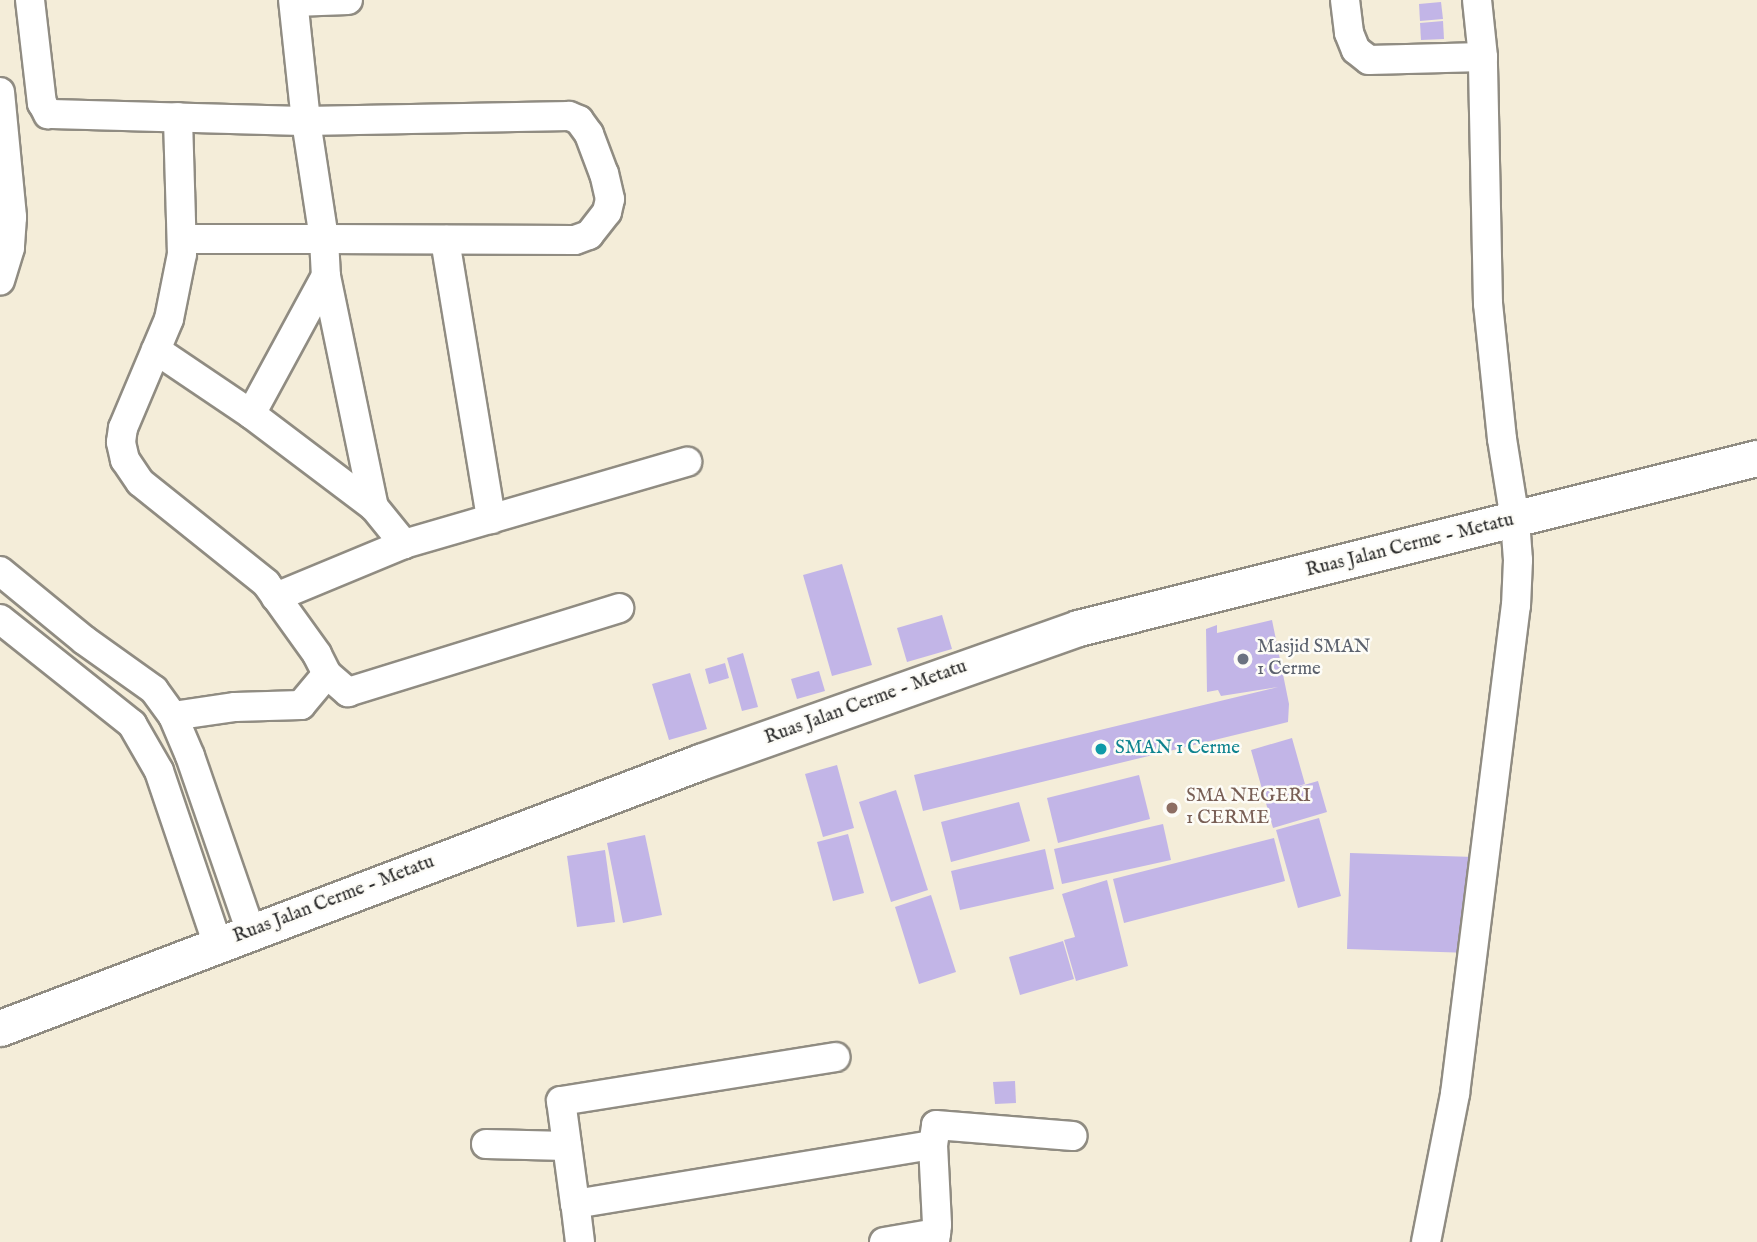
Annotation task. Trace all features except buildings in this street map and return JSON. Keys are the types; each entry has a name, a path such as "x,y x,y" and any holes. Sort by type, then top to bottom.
{"main road":[{"name":"Ruas Jalan Cerme - Metatu","path":"0,1028 700,762 1078,628 1757,458"}],"street":[{"path":"23,0 37,0"},
{"path":"30,0 42,103 48,114 364,122 569,116 579,120 589,134 610,199 607,212 589,235 575,240 182,239"},
{"path":"348,0 302,1 306,121 324,239 326,276 374,507"},
{"path":"1345,0 1349,33 1356,51 1369,60 1483,57"},
{"path":"1426,1242 1455,1094 1507,688 1518,560 1515,520 1502,439 1489,304 1483,57 1478,0"},
{"path":"0,92 12,217 10,248 0,281"},
{"path":"178,117 182,254 169,319 124,428 121,442 125,460 140,482 266,583 317,654 327,674 348,692 619,608"},
{"path":"445,240 491,519"},
{"path":"251,414 326,276"},
{"path":"156,350 251,414 374,507 404,544"},
{"path":"276,597 404,544 687,462"},
{"path":"0,571 73,631 153,690 173,716 190,756 251,932"},
{"path":"33,599 4,623 132,724 159,771 218,945"},
{"path":"48,659 73,631"},
{"path":"173,716 235,707 301,705 327,674"},
{"path":"580,1242 561,1101 835,1057"},
{"path":"884,1242 936,1237 933,1145 936,1125 1073,1136"},
{"path":"486,1144 567,1146"},
{"path":"575,1205 933,1145"}],"place":[{"name":"Masjid SMAN 1 Cerme","path":"1243,659"},
{"name":"SMAN 1 Cerme","path":"1101,749"},
{"name":"SMA NEGERI 1 CERME","path":"1172,808"}]}
